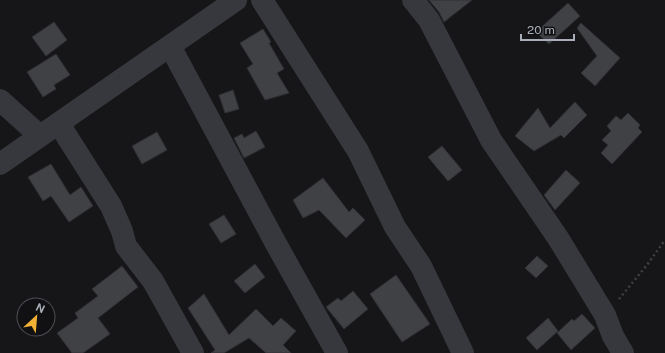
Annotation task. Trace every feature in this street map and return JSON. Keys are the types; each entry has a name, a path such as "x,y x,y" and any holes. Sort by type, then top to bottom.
{"street":[{"path":"0,164 236,0"},
{"path":"262,0 358,151 395,227 420,266 463,353"},
{"path":"413,0 429,20 491,140 558,238 605,315 613,336 623,353"},
{"path":"170,46 279,249 338,353"},
{"path":"0,100 40,136"},
{"path":"59,124 111,206 126,246 153,281 193,353"}],"path":[{"path":"605,315 647,266 665,240"}],"building":[{"path":"429,0 472,0 444,22 439,12"},
{"path":"568,3 580,16 549,44 536,32"},
{"path":"54,22 67,40 46,56 32,37"},
{"path":"581,23 620,58 595,86 581,73 597,56 577,28"},
{"path":"263,29 284,69 277,73 289,93 265,100 247,68 253,64 240,43"},
{"path":"56,54 70,75 54,85 56,89 43,97 27,72"},
{"path":"233,90 239,109 225,113 219,95"},
{"path":"575,102 587,115 564,138 561,135 534,151 515,136 538,108 550,128"},
{"path":"628,113 640,125 638,128 642,132 612,164 601,153 608,145 602,140 611,131 607,126 616,116 621,120"},
{"path":"256,131 265,147 244,158 234,138 242,134 244,138"},
{"path":"157,132 167,150 142,164 132,146"},
{"path":"442,146 462,170 448,181 428,157"},
{"path":"51,164 70,195 81,187 93,206 69,222 51,196 43,201 28,177"},
{"path":"566,170 580,183 555,210 544,195"},
{"path":"323,178 349,212 353,208 365,220 346,238 319,210 303,218 293,200"},
{"path":"224,215 236,234 221,243 209,224"},
{"path":"537,256 548,266 536,278 525,268"},
{"path":"255,264 265,277 245,293 234,281"},
{"path":"122,266 138,287 98,318 110,334 83,353 72,353 57,333 78,318 75,313 98,296 92,289"},
{"path":"396,275 430,324 402,342 370,294"},
{"path":"353,291 368,309 344,329 326,307 338,298 341,301"},
{"path":"204,294 229,335 256,309 273,326 281,318 296,331 283,345 291,353 266,353 249,338 224,353 211,353 215,350 188,308"},
{"path":"582,314 595,328 571,350 557,333 572,319 574,321"},
{"path":"548,318 558,331 537,350 526,338"}]}
